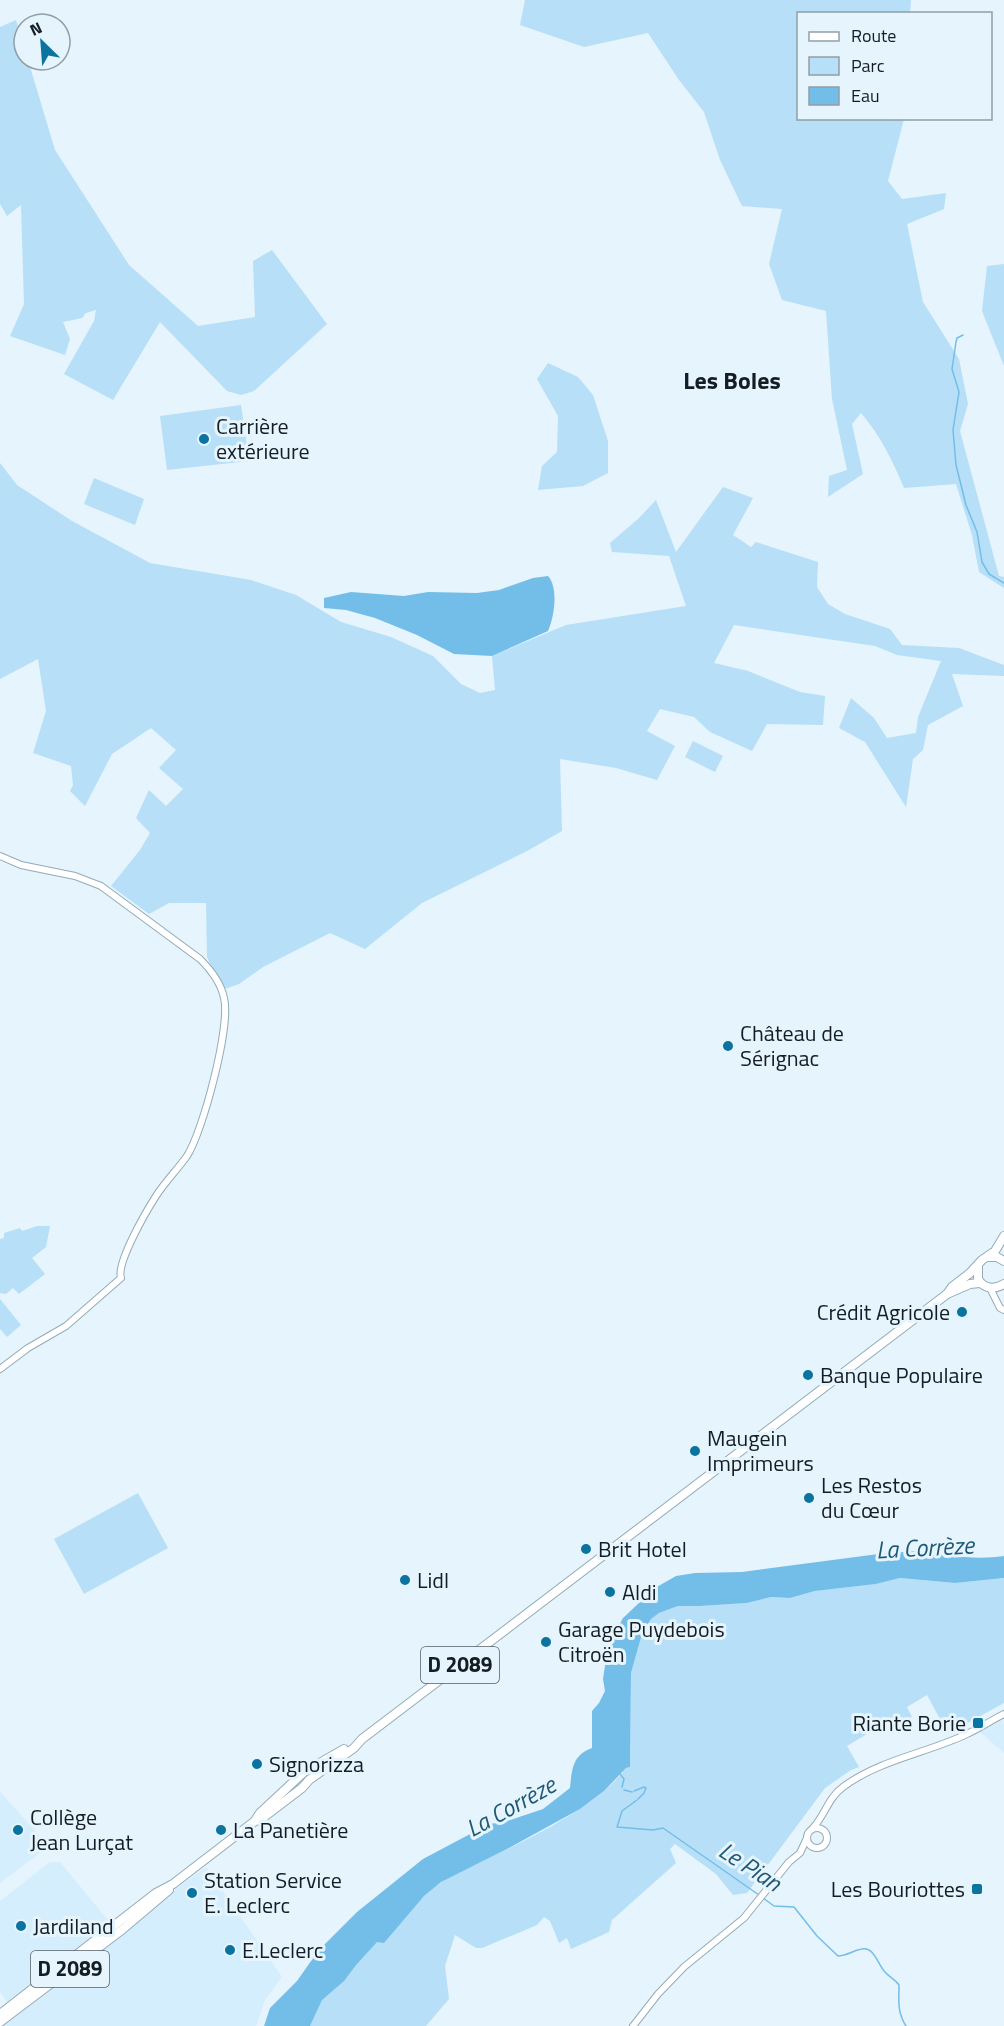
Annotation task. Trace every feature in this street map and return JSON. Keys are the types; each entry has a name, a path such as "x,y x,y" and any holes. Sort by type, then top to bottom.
{"main road":[{"path":"1004,1236 995,1251 978,1265 976,1274 980,1283 990,1288 1004,1285"},
{"path":"986,1257 997,1257 1004,1261"},
{"name":"D 2089","path":"947,1294 978,1265"},
{"name":"D 2089","path":"0,2014 156,1893 173,1884 255,1821 305,1771 362,1739 947,1294 970,1284 980,1283"},
{"name":"D 2089","path":"255,1821 260,1820 302,1788 309,1780 354,1748 362,1739"},
{"name":"D 2089","path":"0,2022 123,1929 171,1889 173,1884"}],"street":[{"path":"0,856 21,866 75,876 101,886 192,952 211,971 224,997 225,1007 221,1049 192,1146 156,1195 138,1226 122,1262 119,1274 121,1278 59,1331 28,1348 0,1369"},
{"path":"1004,1285 1004,1293"},
{"path":"990,1288 1000,1308 1004,1310"},
{"path":"633,2026 684,1966 744,1918 761,1899 789,1862 800,1852 809,1831 823,1815 831,1798 843,1787 867,1772 967,1734 1004,1714"},
{"path":"800,1852 818,1848 826,1843 823,1815"},
{"path":"813,1828 825,1831"},
{"path":"807,1838 811,1847 818,1848"}],"shaded area":[{"path":"1004,1720 1004,1753 980,1732"},
{"name":"Collège Jean Lurçat","path":"0,1792 49,1846 0,1883"},
{"path":"50,1862 60,1862 107,1919 118,1937 147,1910 206,1867 282,1977 265,2000 256,2026 0,2026 15,2012 0,1992 0,1901"}],"green space":[{"path":"525,0 911,0 910,12 797,12 797,120 904,120 888,181 902,199 946,193 944,209 907,224 923,302 959,359 968,404 960,431 999,576 1004,577 1004,588 979,572 972,535 956,484 904,488 885,449 861,413 852,424 863,474 828,497 829,476 847,470 832,399 826,311 782,300 769,264 782,209 742,206 720,160 704,112 679,80 648,33 584,47 520,25"},
{"path":"12,22 12,72 32,72 55,150 129,265 198,326 255,317 253,261 272,250 327,324 254,391 241,395 227,391 160,322 113,400 64,374 94,321 96,310 86,313 82,318 63,322 70,339 65,355 10,336 24,304 21,205 7,216 0,204 0,27"},
{"path":"1004,264 1004,366 982,311 987,266"},
{"path":"548,363 578,377 593,395 608,441 608,473 583,486 538,490 542,466 557,452 558,416 537,379"},
{"name":"Carrière extérieure","path":"241,405 249,461 167,470 160,416"},
{"path":"0,463 17,485 72,521 150,563 251,580 296,595 341,622 391,637 433,656 461,684 480,693 495,690 492,656 566,625 686,606 669,556 612,552 610,543 656,500 676,552 723,487 753,498 733,535 751,547 756,542 818,562 817,587 828,604 845,614 890,629 902,645 959,648 1004,665 1004,676 952,674 963,706 928,725 923,750 913,759 906,807 865,742 839,728 851,698 874,718 887,738 916,733 918,717 941,661 897,655 875,646 734,625 714,663 748,671 800,692 825,696 823,725 767,724 752,751 710,732 694,717 660,709 647,731 675,746 657,780 616,768 560,759 562,831 529,850 422,903 365,949 330,933 263,967 239,984 222,990 207,957 206,903 169,903 149,914 111,886 140,850 150,833 136,818 149,790 166,806 183,789 159,768 176,750 151,728 112,754 85,806 70,791 73,785 71,766 33,753 46,711 38,659 0,679"},
{"path":"94,478 144,499 135,525 84,504"},
{"path":"693,741 723,756 715,772 685,757"},
{"path":"37,1226 50,1226 46,1247 32,1258 45,1274 19,1294 13,1288 6,1294 0,1293 0,1239 4,1238 4,1233"},
{"path":"0,1299 21,1325 7,1337 0,1329"},
{"path":"138,1493 168,1548 84,1594 54,1539"},
{"path":"900,1578 955,1583 1004,1578 1004,1703 947,1732 927,1695 907,1707 912,1717 867,1734 847,1746 859,1767 825,1788 747,1893 733,1895 716,1874 675,1844 670,1849 676,1863 612,1920 609,1932 571,1949 567,1938 559,1943 550,1921 544,1917 537,1925 482,1948 476,1948 455,1935 445,1966 449,1999 426,2026 310,2026 322,1999 377,1941 384,1943 410,1911 432,1889 450,1877 518,1844 579,1810 613,1783 626,1768 630,1767 631,1673 642,1634 651,1619 659,1613 678,1606 747,1603 771,1597 790,1598 815,1591 876,1584"}],"water":[{"path":"548,576 553,588 554,611 548,631 492,656 454,654 417,635 375,618 346,610 324,608 324,598 351,592 404,596 428,592 477,593 499,590 533,578"},
{"path":"921,1551 962,1557 1004,1556 1004,1578 955,1583 900,1578 876,1584 815,1591 790,1598 771,1597 747,1603 678,1606 659,1613 651,1619 642,1634 631,1673 630,1767 626,1768 604,1791 580,1809 441,1882 424,1896 384,1943 377,1942 344,1981 322,2000 310,2026 264,2026 270,2008 297,1981 318,1951 357,1912 423,1859 489,1824 504,1822 543,1809 570,1788 574,1764 580,1755 592,1748 592,1711 605,1691 603,1679 608,1646 623,1618 655,1588 676,1576 695,1573 742,1572 886,1553"}],"waterway":[{"path":"963,335 957,338 952,369 959,392 953,430 956,465 966,505 977,532 982,562 989,574 1004,583"},
{"name":"Le Pian","path":"620,1774 624,1779 622,1787"},
{"name":"Le Pian","path":"634,1791 646,1788 638,1799"},
{"name":"Le Pian","path":"624,1790 632,1792"},
{"name":"Le Pian","path":"637,1800 622,1811 617,1827 653,1830 663,1828 759,1895"},
{"name":"Le Pian","path":"763,1898 774,1906 794,1907 817,1936 838,1956 862,1949 870,1950 882,1969 899,1985 900,2011 906,2026"}],"place":[{"name":"Carrière extérieure","path":"204,439"},
{"name":"Château de Sérignac","path":"728,1046"},
{"name":"Crédit Agricole","path":"962,1312"},
{"name":"Banque Populaire","path":"808,1375"},
{"name":"Maugein Imprimeurs","path":"695,1451"},
{"name":"Les Restos du Cœur","path":"809,1498"},
{"name":"Brit Hotel","path":"586,1549"},
{"name":"Lidl","path":"405,1580"},
{"name":"Aldi","path":"610,1592"},
{"name":"Garage Puydebois Citroën","path":"546,1642"},
{"name":"Riante Borie","path":"978,1723"},
{"name":"Signorizza","path":"257,1764"},
{"name":"Collège Jean Lurçat","path":"18,1830"},
{"name":"La Panetière","path":"221,1830"},
{"name":"Les Bouriottes","path":"977,1889"},
{"name":"Station Service E. Leclerc","path":"192,1893"},
{"name":"Jardiland","path":"21,1926"},
{"name":"E.Leclerc","path":"230,1950"}],"district":[{"name":"Les Boles","path":"732,381"}],"water label":[{"name":"La Corrèze","path":"925,1548"},
{"name":"La Corrèze","path":"511,1807"}]}
